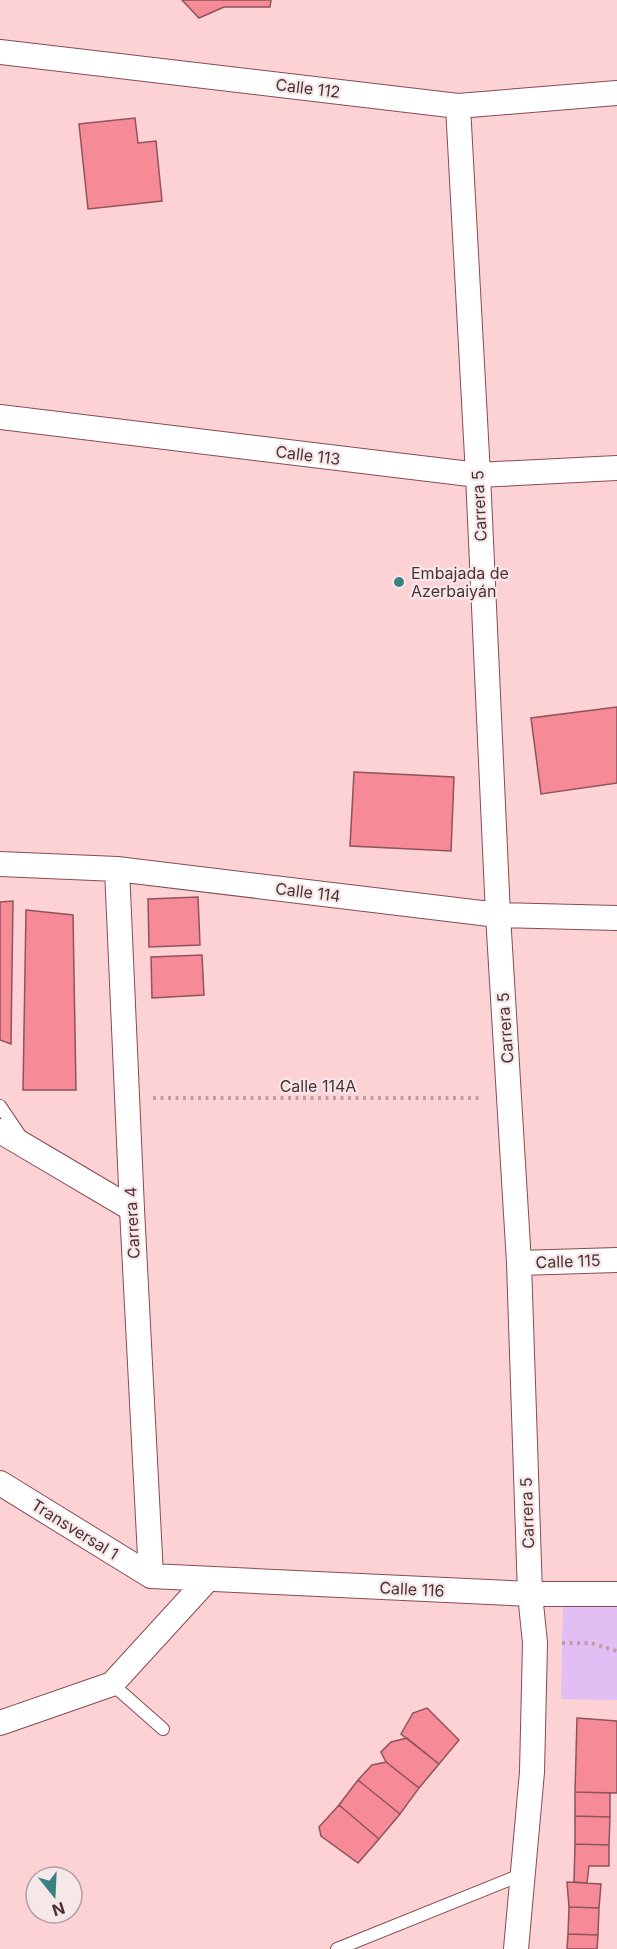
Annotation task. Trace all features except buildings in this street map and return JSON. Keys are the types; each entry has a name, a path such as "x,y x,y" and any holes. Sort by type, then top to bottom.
{"street":[{"name":"Calle 112","path":"0,52 458,105 617,93"},
{"name":"Carrera 5","path":"458,105 498,915 519,1263 530,1594 536,1643 532,1772 516,1949"},
{"name":"Calle 113","path":"0,417 478,475 617,468"},
{"name":"Calle 114","path":"0,864 117,869 498,915 617,918"},
{"name":"Carrera 4","path":"117,869 151,1576"},
{"path":"0,1131 132,1209"},
{"name":"Calle 115","path":"519,1263 617,1260"},
{"name":"Transversal 1","path":"0,1483 151,1576"},
{"name":"Calle 116","path":"151,1576 530,1594 617,1594"},
{"path":"0,1723 112,1684 208,1579"}],"lane":[{"path":"0,1106 29,1148"},
{"path":"112,1684 163,1730"},
{"path":"337,1949 523,1874"}],"path":[{"name":"Calle 114A","path":"127,1098 509,1098"},
{"path":"536,1643 591,1643 617,1651"}],"shaded area":[{"path":"563,1602 617,1603 617,1700 561,1699"}],"place":[{"name":"Embajada de Azerbaiyán","path":"399,582"}]}
